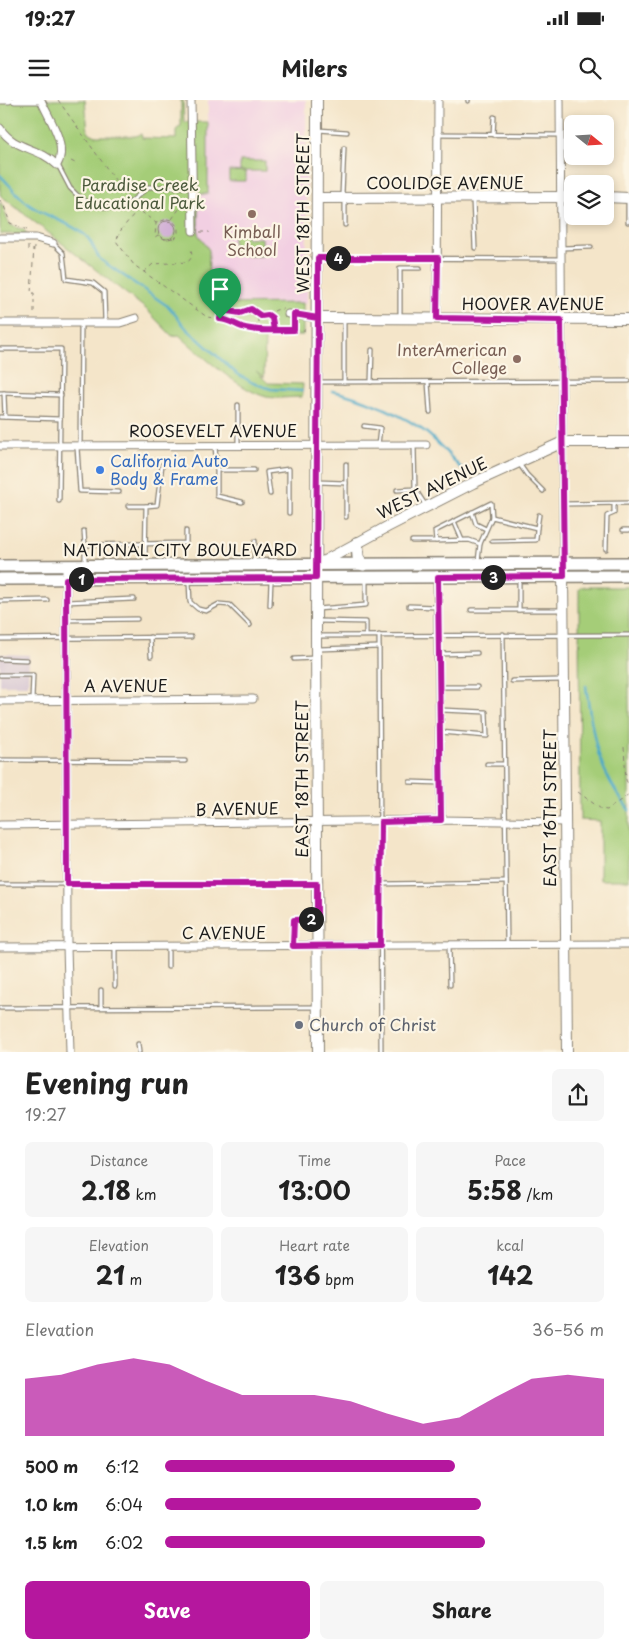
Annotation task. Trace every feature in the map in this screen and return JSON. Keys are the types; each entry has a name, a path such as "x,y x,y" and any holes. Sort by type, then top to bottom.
{"main road":[{"path":"357,543 358,557 363,565"},
{"name":"NATIONAL CITY BOULEVARD","path":"0,566 317,566 629,563"},
{"name":"NATIONAL CITY BOULEVARD","path":"0,579 629,576"}],"street":[{"path":"0,100 9,100"},
{"path":"15,100 40,100 58,136 61,151 57,164"},
{"path":"191,100 193,232"},
{"name":"WEST 18TH STREET","path":"317,100 317,566"},
{"path":"437,318 438,100"},
{"path":"560,100 564,564"},
{"path":"18,145 38,151"},
{"name":"COOLIDGE AVENUE","path":"318,198 561,197"},
{"path":"614,197 629,198"},
{"path":"0,238 31,238 52,243"},
{"name":"HOOVER AVENUE","path":"290,313 344,320 437,318 629,319"},
{"path":"0,323 105,323 136,318"},
{"path":"563,442 629,442"},
{"name":"WEST AVENUE","path":"317,566 426,506 563,442"},
{"name":"ROOSEVELT AVENUE","path":"0,446 426,445"},
{"path":"437,564 441,820"},
{"name":"EAST 16TH STREET","path":"564,564 567,1052"},
{"path":"66,566 67,947 70,1052"},
{"name":"EAST 18TH STREET","path":"317,566 318,1052"},
{"name":"A AVENUE","path":"0,701 253,699"},
{"name":"B AVENUE","path":"0,825 441,820 565,822"},
{"name":"C AVENUE","path":"0,947 629,944"}],"lane":[{"path":"493,135 494,117"},
{"path":"0,128 6,136 18,145"},
{"path":"318,130 347,132"},
{"path":"437,134 560,135"},
{"path":"344,148 345,224"},
{"path":"38,151 57,164 70,188 89,203 108,208 119,208 131,202 148,187 192,187"},
{"path":"473,197 475,248"},
{"path":"628,222 629,198"},
{"path":"52,243 63,253 66,279 92,283 104,292 105,323"},
{"path":"560,248 591,247"},
{"path":"318,258 560,259"},
{"path":"400,319 400,268 420,268"},
{"path":"344,320 344,382"},
{"path":"80,323 80,490 119,492"},
{"path":"0,349 61,349 59,501"},
{"path":"371,382 372,350"},
{"path":"318,382 629,381"},
{"path":"428,382 430,412"},
{"path":"5,417 2,393 61,396"},
{"path":"238,405 238,446"},
{"path":"0,417 60,419"},
{"path":"364,426 380,428 378,445"},
{"path":"414,445 416,489 426,506"},
{"path":"215,446 217,496 242,502"},
{"path":"519,462 527,475 543,491"},
{"path":"346,464 346,517"},
{"path":"128,506 157,505 162,465"},
{"path":"270,494 267,472 289,469 289,513"},
{"path":"216,470 254,470"},
{"path":"317,482 346,482"},
{"path":"397,490 416,489"},
{"path":"436,541 435,531 491,503 492,517 480,544 478,564"},
{"path":"564,504 629,503"},
{"path":"606,549 607,516 614,513 614,504"},
{"path":"145,566 146,506"},
{"path":"472,512 476,524 486,529"},
{"path":"492,541 536,540 539,515"},
{"path":"492,517 537,528"},
{"path":"454,522 462,540"},
{"path":"84,530 86,566"},
{"path":"623,530 629,530"},
{"path":"85,545 186,544 186,531"},
{"path":"412,541 462,540 480,544"},
{"path":"254,566 255,541"},
{"path":"519,576 519,610"},
{"path":"188,578 190,602 198,609 206,611 219,604 230,605 250,625"},
{"path":"270,605 271,578"},
{"path":"316,609 366,605 366,578"},
{"path":"66,602 134,599"},
{"path":"0,601 47,600"},
{"path":"409,606 438,607"},
{"path":"471,610 564,610"},
{"path":"66,620 137,620"},
{"path":"316,621 366,622 366,635"},
{"path":"502,634 507,944"},
{"path":"379,635 381,1052"},
{"path":"316,636 629,635"},
{"path":"150,637 151,656"},
{"path":"0,639 191,637"},
{"path":"294,659 316,654 379,647"},
{"path":"439,654 477,653"},
{"path":"0,659 27,660"},
{"path":"0,675 33,676 32,700"},
{"path":"512,681 564,680"},
{"path":"440,687 477,687"},
{"path":"440,710 486,712 487,736 440,732"},
{"path":"0,760 185,761"},
{"path":"487,764 504,764"},
{"path":"410,782 440,783"},
{"path":"380,884 506,882"},
{"path":"0,884 317,884"},
{"path":"293,946 294,920 317,919"},
{"path":"449,944 450,986"},
{"path":"168,946 168,968"},
{"path":"114,947 115,986"},
{"path":"101,990 101,1007"},
{"path":"0,1008 317,1007"},
{"path":"138,1044 138,1052"}],"path":[{"path":"58,100 131,202 156,223"},
{"path":"71,161 77,164"},
{"path":"172,220 186,199"},
{"path":"0,200 10,223 25,228 31,238 34,250 31,293 34,293 34,312"},
{"path":"138,209 121,230 116,241 132,263 144,272 207,317 228,320 244,328 258,330 305,330"},
{"path":"156,223 167,219 172,220"},
{"path":"156,223 155,236 158,235 166,240 172,238 173,241 179,231 172,220"},
{"path":"31,238 28,250 34,250"},
{"path":"144,272 153,264 180,264 188,262 192,257 191,247"},
{"path":"220,319 222,310 240,313 251,309 258,314 268,315 276,310 290,313 294,330"},
{"path":"258,314 258,330"},
{"path":"268,315 274,321 274,330"},
{"path":"624,746 626,780 629,786"},
{"path":"578,792 601,809 607,810 629,794"}],"shaded area":[{"name":"Kimball School","path":"208,100 306,100 307,303 208,304 209,250 198,234 198,194 208,194"},
{"path":"0,654 29,655 28,685 0,685"}],"green space":[{"name":"Paradise Creek Educational Park","path":"0,100 85,100 88,132 96,136 136,136 141,134 142,138 176,139 176,130 181,126 181,100 183,100 184,122 208,122 208,194 198,194 198,234 209,250 208,304 303,303 303,335 265,336 264,377 256,371 268,383 303,384 302,397 267,397 233,380 179,335 172,336 146,309 0,195"},
{"path":"240,161 265,161 265,171 240,171"},
{"path":"229,171 246,172 246,181 229,181"},
{"path":"0,202 9,223 16,228 23,229 27,234 0,234"},
{"path":"233,231 246,231 246,238 262,238 262,256 246,256 245,253 233,253"},
{"path":"582,587 629,587 629,880 600,880 600,821 580,820 579,589"}],"building":[{"path":"163,221 171,221 176,226 174,237 163,239 158,234 158,226"}],"waterway":[{"path":"0,175 20,197 34,208 85,235 101,260 169,307 186,328 236,373 253,383 271,389 302,391"},
{"path":"332,391 369,402 407,420 432,438 463,470"},
{"path":"586,686 594,737 603,766 609,780 629,810"}],"place":[{"name":"Kimball School","path":"252,214"},
{"name":"InterAmerican College","path":"517,359"},
{"name":"California Auto Body & Frame","path":"100,470"},
{"name":"Church of Christ","path":"299,1025"}],"route":[{"path":"220,319 220,312 222,310 226,309 240,313 251,309 261,316 268,315 272,318 274,330 294,330 294,314 306,315 318,318 318,258 438,258 437,318 561,320 564,576 438,577 441,820 381,822 380,945 293,946 294,920 317,919 317,884 67,884 66,579 316,578 318,538 318,318 294,314 294,330 274,330 258,330 254,330 244,328 228,320 220,319"}]}
